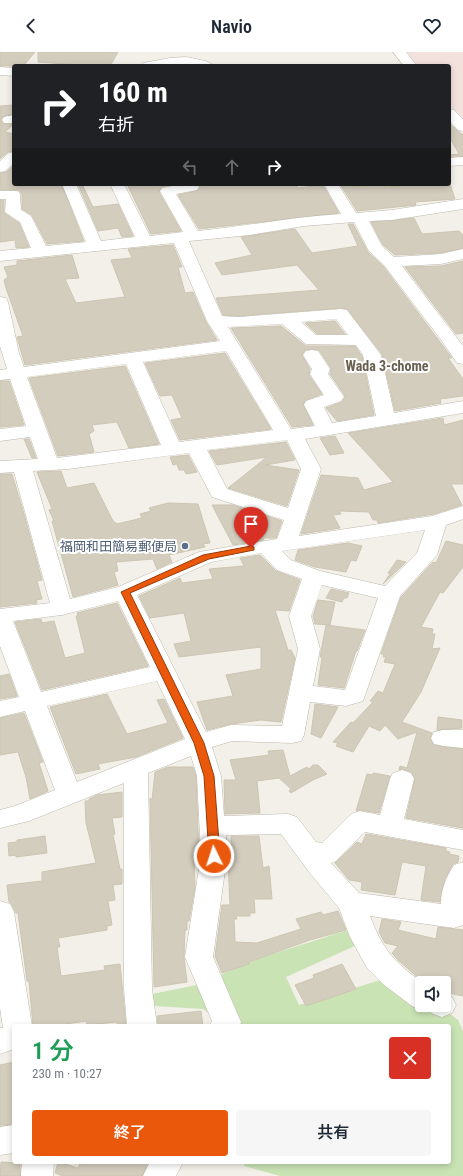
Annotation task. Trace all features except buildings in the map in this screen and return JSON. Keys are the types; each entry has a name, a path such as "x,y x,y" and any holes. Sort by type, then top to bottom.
{"street":[{"path":"399,52 409,64"},
{"path":"156,64 179,61 197,64"},
{"path":"0,71 12,72"},
{"path":"451,114 463,128"},
{"path":"0,168 12,158"},
{"path":"451,162 463,161"},
{"path":"70,186 95,246"},
{"path":"119,186 145,241"},
{"path":"191,186 192,187 167,191 186,237 216,321 311,469 295,517 276,545"},
{"path":"332,186 375,248 390,262 456,337 463,359"},
{"path":"0,195 13,194 13,212 26,219 41,252"},
{"path":"0,256 250,230 304,221 392,215 463,204"},
{"path":"390,262 440,259 463,254"},
{"path":"0,302 10,353 9,374 37,430 49,464"},
{"path":"216,321 240,322 341,314 372,355 387,420"},
{"path":"285,318 312,340 361,340"},
{"path":"9,374 231,345"},
{"path":"312,355 321,369 318,374 335,397 313,405 326,430"},
{"path":"132,358 172,449"},
{"path":"0,467 49,464 326,430 463,407"},
{"path":"0,435 37,430"},
{"path":"195,446 219,493 295,517"},
{"path":"22,466 62,608"},
{"path":"69,794 0,617 62,608 125,592 206,557 276,545 436,522 463,512"},
{"path":"300,694 346,698 354,695 390,594 427,555 434,535 436,522"},
{"path":"276,545 284,565 314,576 390,594"},
{"path":"0,819 20,814 136,767 199,743 231,733 292,735 309,649 300,616 314,576"},
{"path":"125,592 199,743 209,776 214,856 199,957 227,1022 226,1024"},
{"path":"0,709 164,672"},
{"path":"136,767 138,989 142,1024"},
{"path":"389,827 402,779"},
{"path":"311,856 317,852 328,854 360,821 463,840"},
{"path":"212,826 288,824 311,856 351,903 364,937 378,960 394,977 415,993"},
{"path":"351,903 454,917 460,888"},
{"path":"0,912 17,1024"},
{"path":"0,1041 12,1038"},
{"path":"0,1141 12,1139"},
{"path":"37,1176 38,1164"},
{"path":"159,1176 166,1164"}],"shaded area":[{"path":"407,52 463,52 463,122 451,110 451,64 415,64"}],"green space":[{"path":"348,930 357,945 286,977 299,1005 384,979 415,1000 415,1012 447,1012 458,1020 463,1031 463,1176 280,1176 244,1166 244,1164 451,1164 451,1024 225,1024 203,1009 155,1006 147,995 197,985 260,958"}],"place":[{"name":"福岡和田簡易郵便局","path":"185,546"}],"district":[{"name":"Wada 3-chome","path":"387,366"}],"route":[{"path":"214,856 209,776 199,743 125,592 206,557 251,548"}]}
